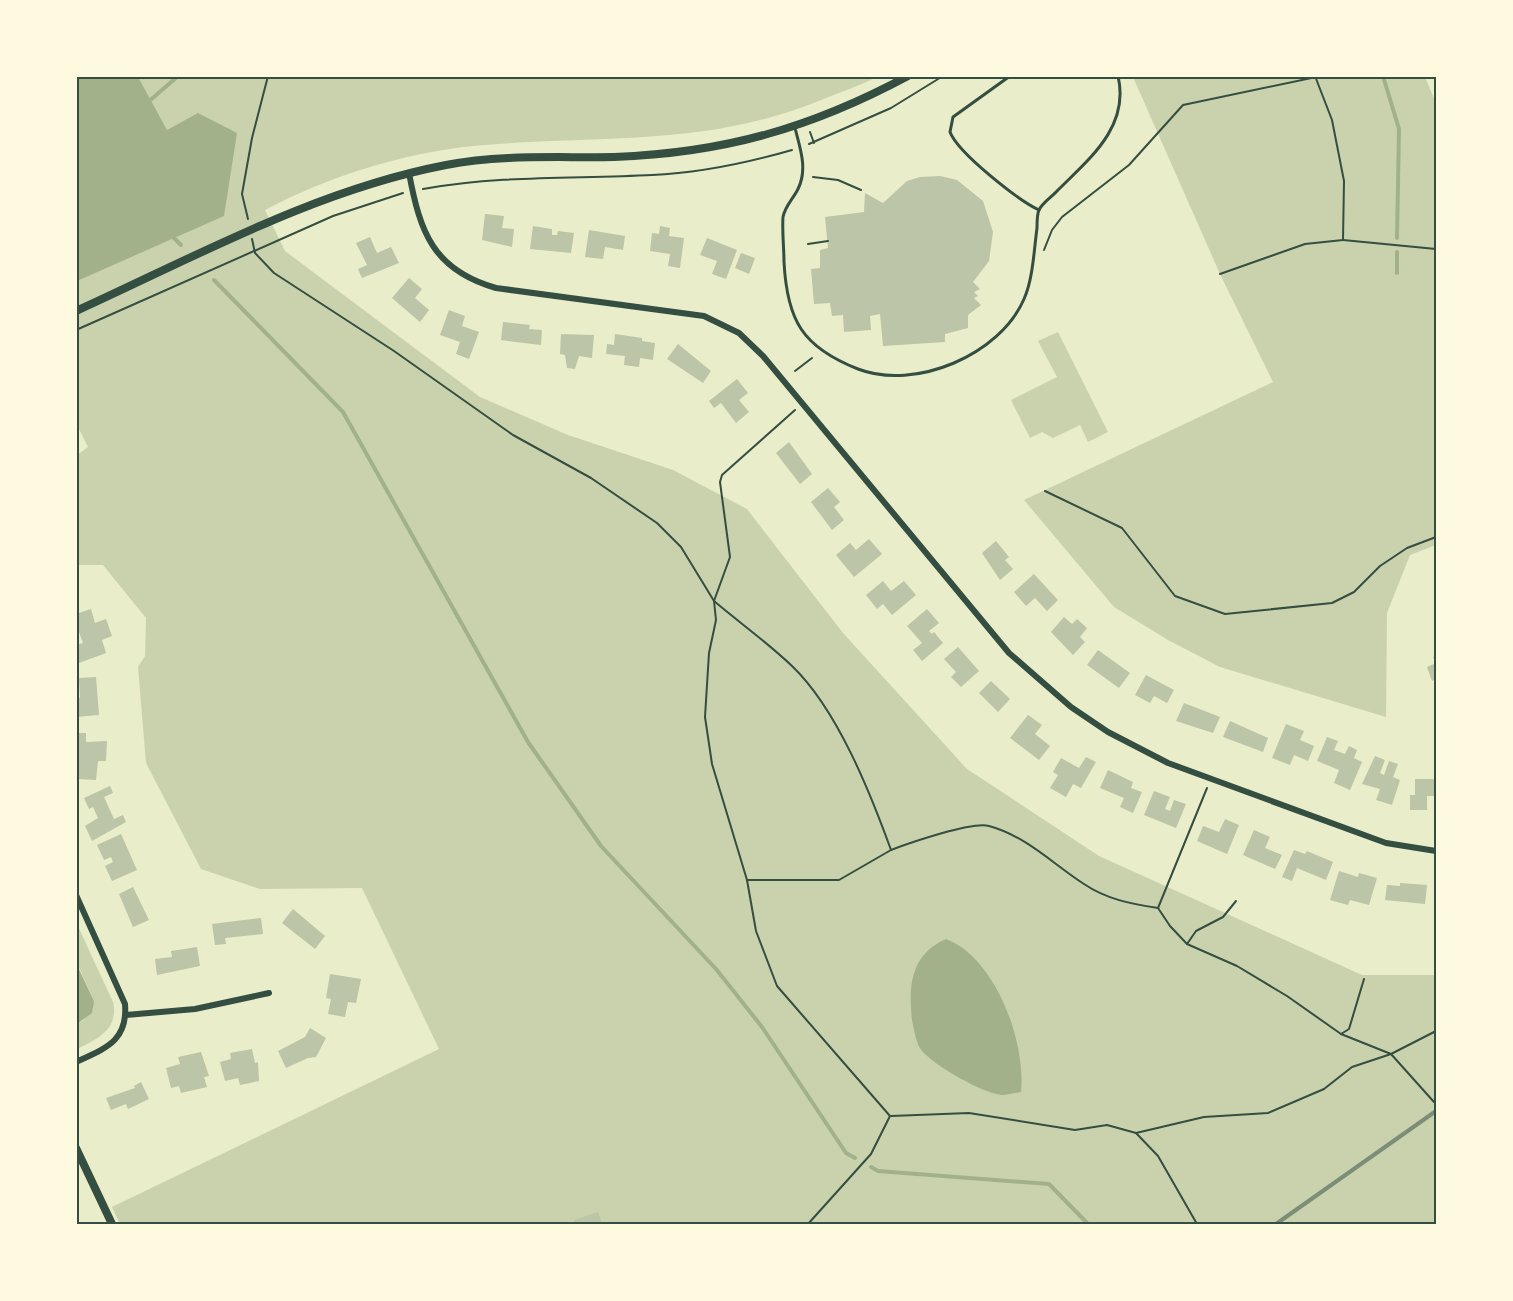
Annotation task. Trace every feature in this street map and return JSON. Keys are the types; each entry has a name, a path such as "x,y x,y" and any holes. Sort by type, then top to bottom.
{"street":[{"path":"76,311 336,194 409,173 486,160 614,157 696,150 795,128 870,97 908,76"},
{"path":"409,173 418,218 425,234 435,251 464,275 496,288 704,316 731,328 754,346 1009,653 1038,681 1108,732 1168,763 1386,843 1437,851"},
{"path":"76,895 125,1004 126,1015 119,1036 110,1045 76,1062"},
{"path":"126,1015 195,1009 269,993"},
{"path":"76,1148 112,1224"}],"lane":[{"path":"1010,76 953,117 950,132 958,146 995,179 1023,203 1039,210"},
{"path":"795,128 803,161 803,175 783,214 786,293 794,320 805,335 836,358 860,369 888,374 918,373 967,356 1002,331 1025,298 1039,210 1103,144 1114,124 1119,108 1118,76"}],"path":[{"path":"248,217 242,194 252,138 268,76"},
{"path":"814,142 891,108 944,76"},
{"path":"1042,252 1062,217 1129,165 1183,105 1321,76"},
{"path":"1315,78 1332,120 1344,181 1343,240"},
{"path":"427,189 523,177 654,175 702,170 784,152"},
{"path":"813,177 838,180 861,190"},
{"path":"76,330 255,253 333,216 395,195"},
{"path":"1220,274 1305,244 1343,240 1437,249"},
{"path":"808,244 828,241"},
{"path":"255,253 274,273 394,351 513,435 591,478 657,523 681,547 714,601 793,667 837,725 878,813 891,850"},
{"path":"795,371 812,358"},
{"path":"802,404 722,475 720,482 730,557 714,601 716,620 709,653 705,717 712,764 747,880 756,931 777,987 890,1116"},
{"path":"1045,490 1122,528 1176,596 1225,614 1332,603 1354,592 1380,566 1407,548 1437,537"},
{"path":"1158,908 1210,778"},
{"path":"747,880 839,880 891,850 920,839 988,825 1044,853 1084,885 1121,902 1158,908 1170,926 1187,944 1237,966 1287,996 1341,1034 1391,1054 1434,1102"},
{"path":"1187,944 1196,930 1222,917 1236,901"},
{"path":"1341,1034 1349,1029 1364,979"},
{"path":"890,1116 969,1113 1075,1130 1107,1125 1136,1133 1204,1117 1268,1113 1324,1089 1352,1068 1391,1054 1437,1031"},
{"path":"808,1224 871,1154 890,1116"},
{"path":"1136,1133 1158,1156 1197,1224"}],"shaded area":[{"path":"76,77 138,77 167,130 198,113 237,133 224,216 77,281"},
{"path":"77,77 877,77 781,114 738,125 651,137 473,146 420,154 340,177 265,210 285,251 480,397 568,435 673,470 747,509 843,633 967,769 1099,856 1362,975 1436,975 1436,1224 120,1224 112,1207 439,1049 362,888 260,889 201,869 146,763 138,667 145,656 146,618 103,565 77,565 77,455 88,447 77,425"},
{"path":"1133,77 1425,77 1436,103 1436,545 1410,555 1387,613 1386,717 1220,667 1168,640 1114,607 1024,500 1273,382 1220,274"},
{"path":"1058,332 1108,432 1088,442 1080,425 1053,438 1042,432 1030,438 1011,400 1057,377 1038,341"},
{"path":"76,922 113,1002 114,1011 110,1026 105,1032 77,1049 77,1024 84,1020 94,1001 77,963"},
{"path":"946,939 964,949 980,964 1004,1004 1013,1027 1018,1050 1021,1092 1002,1095 971,1084 928,1057 920,1048 912,1020 911,995 914,972 925,953"},
{"path":"76,963 94,1001 92,1013 77,1024"}],"building":[{"path":"940,176 957,180 983,201 993,232 989,261 973,282 980,289 974,292 978,296 974,298 981,305 968,315 968,328 945,334 945,342 883,346 880,314 870,316 871,330 844,332 843,315 832,316 830,303 814,304 811,269 820,268 820,250 828,248 825,217 864,212 865,193 883,203 907,181 920,177"},
{"path":"485,214 504,216 502,228 514,229 512,247 482,240"},
{"path":"533,226 552,229 552,235 557,235 558,231 574,233 571,253 530,249"},
{"path":"660,226 670,228 669,236 684,238 680,268 668,266 670,254 650,251 652,233 659,234"},
{"path":"589,230 625,236 623,250 605,247 603,259 585,257"},
{"path":"370,237 377,253 391,247 399,263 362,278 358,269 367,265 356,243"},
{"path":"707,238 737,250 726,279 712,274 717,261 700,255"},
{"path":"741,253 755,258 749,274 735,268"},
{"path":"409,278 422,289 415,298 429,310 420,322 392,298"},
{"path":"449,310 465,316 462,326 479,332 469,359 456,354 460,342 440,335"},
{"path":"503,322 530,325 529,329 542,330 541,345 501,340"},
{"path":"561,334 594,335 592,358 579,356 575,369 567,368 565,355 560,354"},
{"path":"615,334 642,338 642,341 655,343 653,360 640,358 639,367 624,365 625,356 606,354 607,344 614,345"},
{"path":"678,344 711,371 703,383 667,359"},
{"path":"737,379 748,393 739,400 749,412 736,423 721,403 714,408 709,401"},
{"path":"789,442 812,474 800,484 776,453"},
{"path":"828,488 840,502 834,507 844,520 832,530 811,502"},
{"path":"869,539 882,554 854,577 836,555 850,543 856,550"},
{"path":"996,541 1009,557 1005,560 1013,569 1000,580 982,553"},
{"path":"1034,574 1058,600 1047,611 1035,598 1026,606 1014,592"},
{"path":"883,581 891,591 904,581 916,595 892,615 883,604 877,609 866,595"},
{"path":"91,609 95,623 106,619 112,636 102,640 106,653 79,663 76,645 83,643 79,632 76,633 76,614"},
{"path":"927,609 939,623 929,631 932,634 934,632 943,643 922,661 913,650 922,643 907,626"},
{"path":"1064,617 1072,624 1077,619 1087,628 1080,637 1085,642 1073,655 1051,632"},
{"path":"958,647 979,671 961,687 951,677 956,672 944,659"},
{"path":"1098,650 1130,673 1119,688 1087,665"},
{"path":"1436,663 1436,679 1432,681 1427,667"},
{"path":"1146,675 1174,690 1167,703 1154,696 1150,703 1135,695"},
{"path":"96,677 99,715 76,717 76,698 80,698 79,678"},
{"path":"991,681 1010,699 998,712 979,693"},
{"path":"1184,703 1220,717 1213,733 1176,721"},
{"path":"1028,715 1042,725 1035,734 1050,746 1039,760 1010,738"},
{"path":"1230,721 1268,738 1263,752 1223,737"},
{"path":"1286,724 1304,731 1300,740 1314,746 1308,761 1294,755 1290,765 1272,758"},
{"path":"76,733 86,733 86,742 107,741 106,761 98,761 96,780 77,779"},
{"path":"1327,737 1338,741 1334,750 1345,754 1349,746 1357,750 1354,758 1362,762 1350,790 1334,783 1339,770 1317,761"},
{"path":"1375,756 1385,760 1380,773 1384,775 1389,761 1398,764 1393,777 1400,780 1392,805 1376,800 1380,789 1362,784"},
{"path":"1086,757 1096,762 1081,788 1073,784 1066,797 1050,788 1058,775 1053,772 1061,758 1079,768"},
{"path":"1108,770 1133,782 1131,788 1142,792 1133,813 1120,807 1124,798 1100,788"},
{"path":"1415,779 1436,779 1436,796 1427,796 1427,810 1410,810 1410,795 1415,795"},
{"path":"110,786 113,793 104,797 114,819 123,815 126,822 92,841 85,826 98,818 93,807 89,809 84,798"},
{"path":"1154,791 1170,797 1165,809 1170,811 1174,800 1186,804 1176,828 1144,815"},
{"path":"1225,819 1239,825 1227,854 1197,841 1203,826 1219,832"},
{"path":"1254,830 1270,837 1265,848 1282,855 1275,869 1243,855"},
{"path":"121,834 137,870 112,881 105,866 113,862 111,857 104,860 97,845"},
{"path":"1294,850 1305,854 1307,851 1333,862 1326,880 1297,868 1292,881 1282,877"},
{"path":"1339,871 1358,877 1359,873 1377,878 1369,905 1350,900 1348,905 1330,900"},
{"path":"1400,883 1427,885 1425,904 1385,900 1387,885 1400,886"},
{"path":"133,887 149,920 133,927 119,894"},
{"path":"293,909 325,936 315,949 282,923"},
{"path":"261,918 263,934 225,938 226,944 215,945 212,924"},
{"path":"197,947 200,966 157,975 155,959 172,957 171,951"},
{"path":"330,974 361,979 356,1003 348,1002 345,1017 328,1014 331,999 326,998"},
{"path":"310,1028 326,1038 316,1057 308,1058 286,1068 278,1051 305,1037"},
{"path":"252,1049 255,1063 258,1062 259,1081 240,1085 238,1078 225,1081 220,1062 231,1059 230,1053"},
{"path":"201,1052 209,1076 204,1077 207,1087 181,1093 179,1086 171,1088 166,1068 180,1064 178,1057"},
{"path":"141,1082 149,1099 128,1109 126,1104 111,1110 106,1098 135,1088 134,1086"},
{"path":"598,1212 602,1224 575,1224 574,1220"}],"waterway":[{"path":"147,103 178,76"},
{"path":"1383,76 1399,129 1397,238"},
{"path":"172,236 181,245"},
{"path":"1397,252 1397,273"},
{"path":"214,280 343,412 528,742 601,846 716,969 762,1027 846,1153 855,1158"},
{"path":"871,1167 878,1171 1049,1184 1088,1224"}],"railway":[{"path":"1276,1224 1436,1111"}]}
